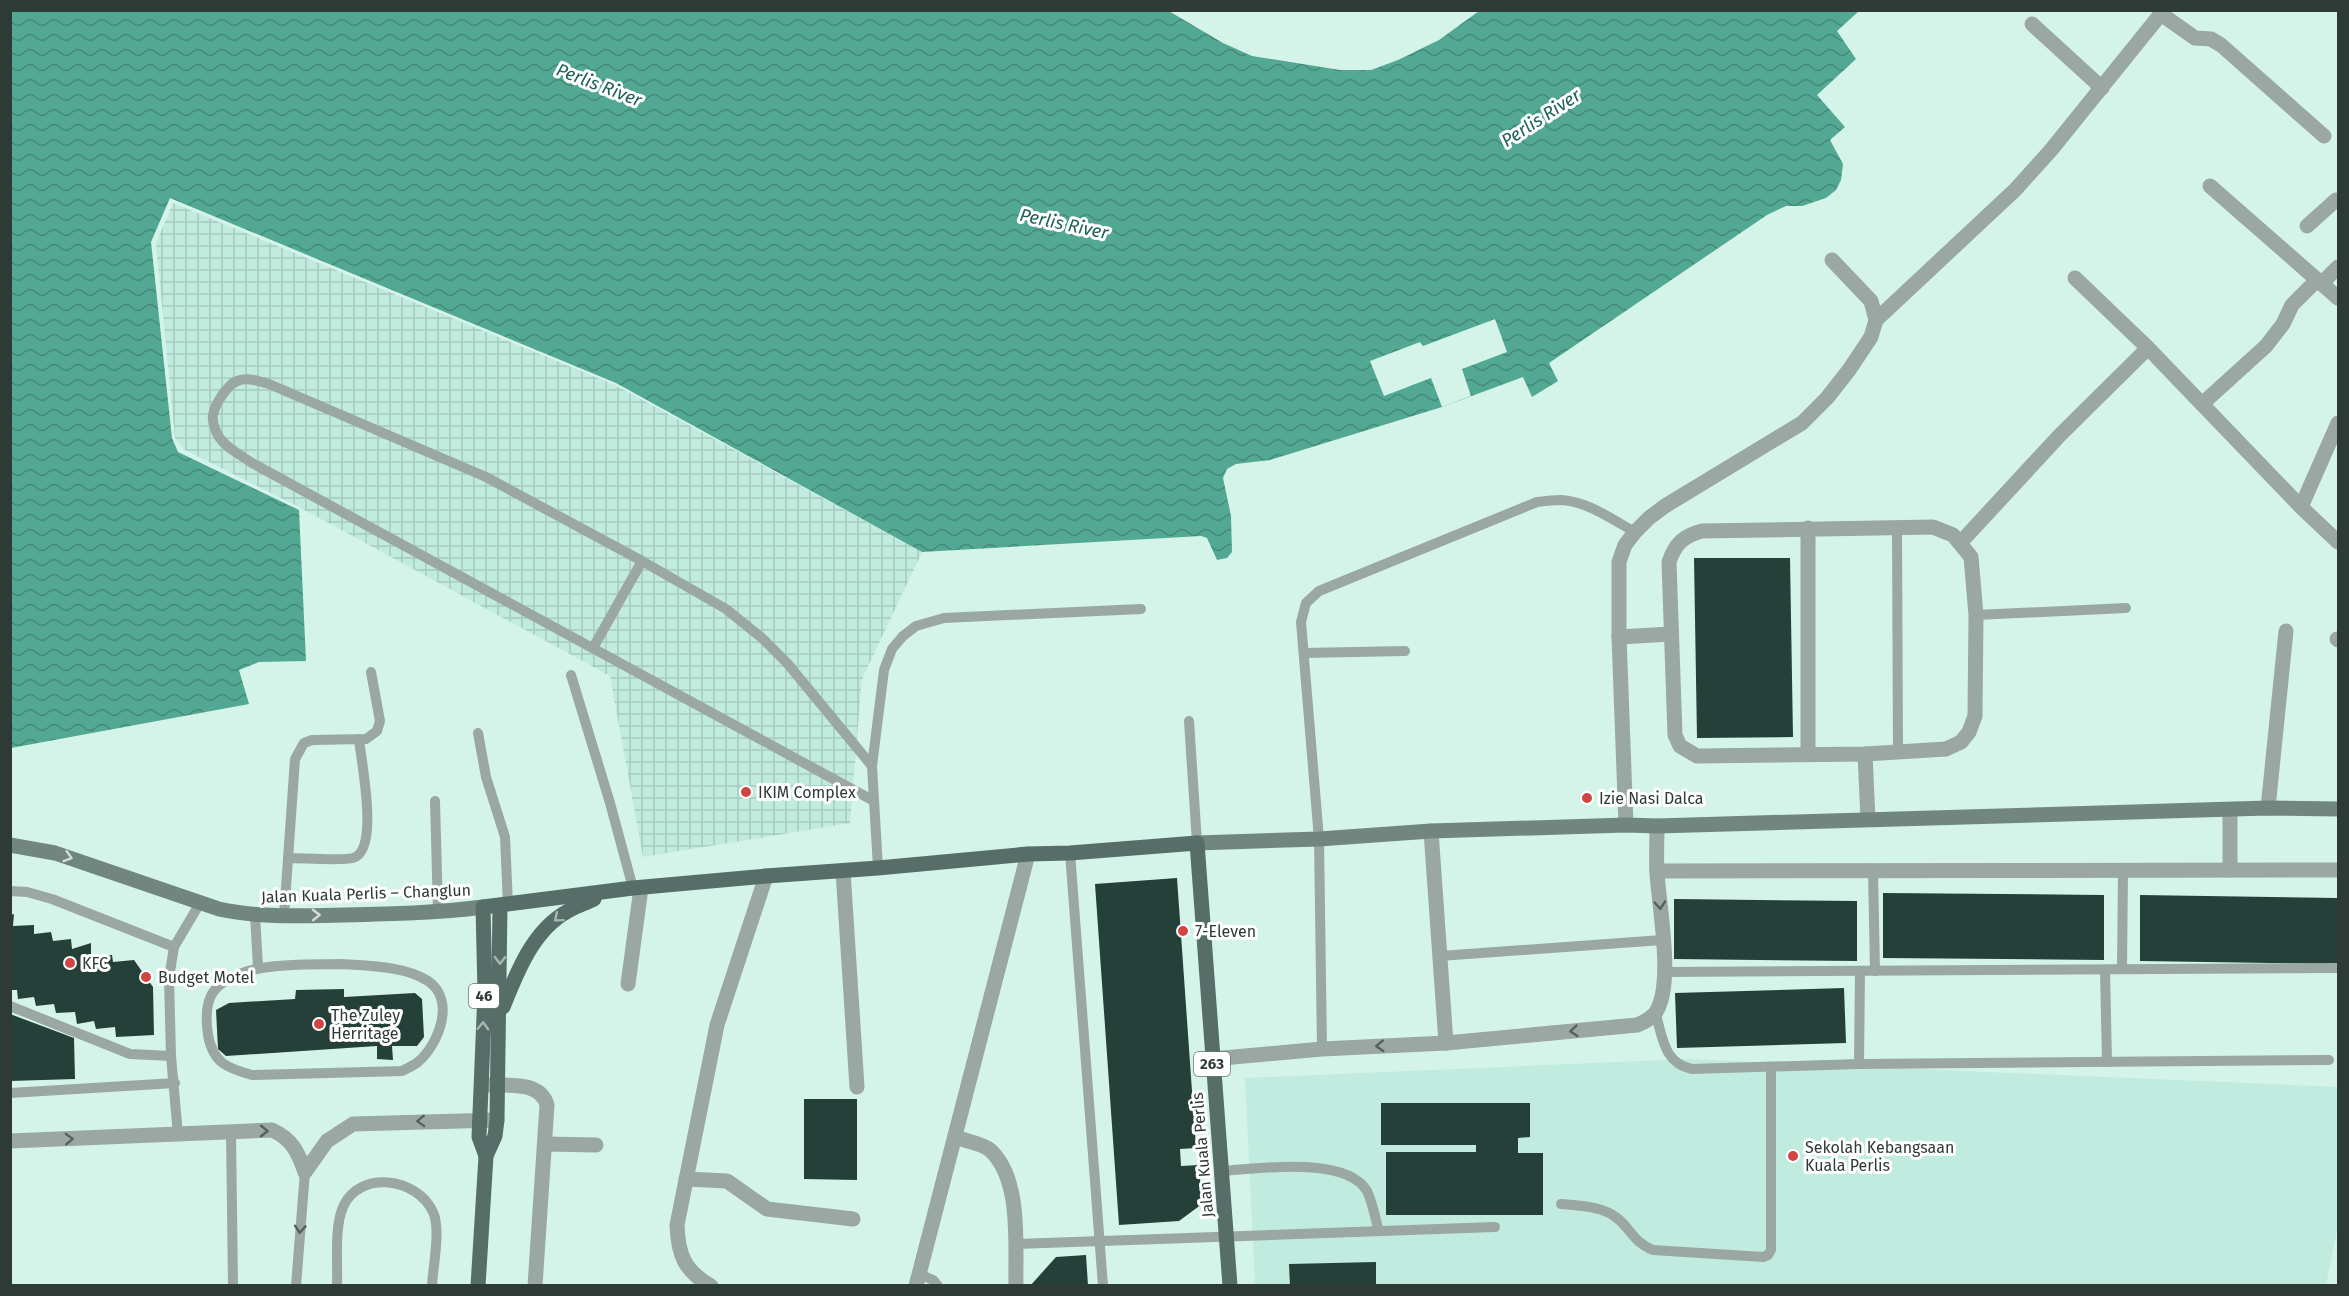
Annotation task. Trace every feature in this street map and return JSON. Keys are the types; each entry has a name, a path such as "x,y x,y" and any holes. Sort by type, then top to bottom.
{"main road":[{"path":"483,907 637,888 766,876 1028,854 1197,843 1318,839 1431,831 1626,825 1657,826 2268,808 2338,809"},
{"name":"Jalan Kuala Perlis","path":"1197,843 1230,1286"},
{"name":"Jalan Kuala Perlis – Changlun","path":"10,845 55,853 200,903 238,913 284,916 438,912 483,907 485,992 479,1137 486,1156"},
{"path":"499,1015 517,972 539,937 567,911 610,892"},
{"name":"Jalan Kuala Perlis – Changlun","path":"478,1286 486,1156 495,1136 497,1120 504,906"}],"street":[{"path":"1876,320 2015,190 2163,12 2195,38 2211,39 2221,45 2324,136"},
{"path":"2032,24 2102,88"},
{"path":"2210,186 2338,298"},
{"path":"2307,226 2338,200"},
{"path":"1626,825 1619,637 1619,562 1625,545 1649,518 1665,506 1802,423 1827,398 1849,370 1871,337 1876,320 1871,300 1832,260"},
{"path":"2202,404 2266,346 2283,324 2292,305 2338,267"},
{"path":"2075,278 2148,348 2301,507 2338,542"},
{"path":"1961,542 2060,435 2148,348"},
{"path":"2301,507 2338,423"},
{"path":"1933,527 1953,535 1961,542 1971,557 1976,615 1975,716 1969,732 1961,742 1946,749 1864,754 1697,756 1680,746 1675,735 1669,562 1679,541 1688,535 1702,531 1933,527"},
{"path":"1808,528 1808,753"},
{"path":"2268,808 2286,631"},
{"path":"1619,637 1671,634"},
{"path":"1864,754 1868,819"},
{"path":"2230,810 2230,870"},
{"path":"1212,1059 1322,1049 1446,1043 1637,1025 1647,1021 1656,1012 1665,972 1657,871 1657,826"},
{"path":"1431,831 1446,1043"},
{"path":"918,1280 1028,854"},
{"path":"1657,871 2338,870"},
{"path":"843,871 857,1087"},
{"path":"711,1286 691,1271 683,1260 678,1246 677,1225 717,1025 766,876"},
{"path":"628,984 637,888"},
{"path":"482,1084 529,1087 541,1093 546,1101 548,1111 535,1286"},
{"path":"304,1172 327,1142 352,1124 497,1120"},
{"path":"10,1141 272,1130 280,1134 296,1149 304,1172"},
{"path":"955,1137 989,1149 1007,1175 1012,1189 1016,1286"},
{"path":"545,1144 596,1145"},
{"path":"686,1179 727,1180 767,1209 852,1219"}],"lane":[{"path":"872,766 787,663 762,638 726,609 486,477 268,384 245,379 227,388 213,415 219,438 252,463 874,801"},
{"path":"1322,1049 1318,839 1302,614 1306,603 1319,591 1537,502 1563,500 1598,512 1635,532"},
{"path":"1897,527 1898,753"},
{"path":"593,648 642,561"},
{"path":"1976,615 2126,608"},
{"path":"878,868 872,766 884,670 892,649 903,636 916,626 944,618 1141,609"},
{"path":"1304,653 1405,651"},
{"path":"284,916 295,759 298,749 304,743 312,741 359,739 373,736 377,732 380,721 371,672"},
{"path":"571,675 637,888"},
{"path":"1189,721 1197,843"},
{"path":"478,733 486,777 505,837 504,906"},
{"path":"288,858 353,858 363,852 367,843 368,826 359,739"},
{"path":"435,801 438,912"},
{"path":"1070,853 1103,1286"},
{"path":"1873,870 1875,971"},
{"path":"2122,969 2123,870"},
{"path":"10,891 27,892 52,899 174,947"},
{"path":"178,1135 171,1056 170,978 174,947 200,903"},
{"path":"255,914 258,968"},
{"path":"1440,956 1662,940"},
{"path":"342,964 414,974 430,982 440,995 443,1013 439,1030 433,1044 418,1062 402,1071 252,1075 229,1069 218,1059 210,1046 206,1022 209,1000 215,990 232,977 258,968 342,964"},
{"path":"1665,972 2338,968"},
{"path":"2105,970 2107,1062"},
{"path":"1859,1064 1860,971"},
{"path":"10,1006 130,1054 171,1056"},
{"path":"1656,1012 1669,1057 1682,1067 1692,1069 1859,1064 2329,1060"},
{"path":"1561,1204 1591,1207 1608,1212 1619,1219 1640,1244 1653,1250 1763,1257 1768,1255 1771,1250 1771,1068"},
{"path":"10,1094 175,1083"},
{"path":"231,1132 233,1286"},
{"path":"1221,1171 1295,1167 1344,1172 1367,1191 1379,1231"},
{"path":"296,1286 304,1172"},
{"path":"337,1286 339,1220 342,1208 348,1197 359,1187 383,1182 408,1187 423,1197 433,1211 436,1223 432,1286"},
{"path":"1015,1244 1495,1227"},
{"path":"918,1280 933,1280 938,1286"}],"shaded area":[{"path":"173,203 615,385 922,552 862,679 850,823 643,857 610,676 301,508 183,449 175,438 156,243"},
{"name":"Sekolah Kebangsaan Kuala Perlis","path":"1688,1059 2338,1087 2338,1226 2326,1285 1255,1285 1245,1078"}],"water":[{"name":"Perlis River","path":"1167,10 1223,43 1252,56 1340,70 1371,70 1398,60 1439,40 1479,11 1859,11 1837,31 1856,59 1817,95 1845,127 1830,140 1843,164 1841,180 1836,190 1826,198 1802,206 1786,206 1767,215 1549,363 1558,381 1532,397 1523,377 1442,407 1270,460 1236,464 1227,469 1223,478 1231,516 1232,552 1227,558 1217,560 1207,538 1201,536 922,552 616,383 170,198 151,242 172,438 178,452 299,510 306,661 259,662 239,670 249,704 11,748 11,11"}],"pier":[{"path":"1495,319 1507,352 1462,369 1471,396 1442,407 1431,378 1384,396 1370,361 1420,342 1423,346"}],"building":[{"path":"1694,558 1790,558 1793,737 1697,738"},
{"path":"1177,878 1196,1148 1180,1149 1181,1166 1199,1165 1202,1204 1179,1221 1119,1225 1095,884"},
{"path":"1883,893 2104,895 2104,960 1883,958"},
{"path":"2140,895 2338,898 2338,964 2140,961"},
{"path":"1674,899 1857,901 1857,961 1674,959"},
{"path":"14,914 13,926 34,925 34,934 51,932 53,941 71,939 72,949 91,943 91,958 112,955 113,962 134,960 153,987 154,1035 116,1037 115,1027 96,1029 94,1021 77,1024 75,1012 56,1013 54,1004 36,1006 34,997 18,999 17,990 10,990 10,915"},
{"path":"1844,988 1846,1043 1677,1048 1675,993"},
{"path":"344,989 344,997 415,993 422,999 424,1037 417,1046 392,1046 393,1060 377,1059 377,1046 226,1056 218,1049 216,1010 229,1003 295,999 296,990"},
{"path":"10,1014 74,1038 75,1079 10,1081"},
{"path":"804,1099 857,1099 857,1180 804,1179"},
{"path":"1381,1103 1530,1103 1530,1137 1518,1138 1518,1153 1543,1153 1543,1215 1386,1215 1386,1152 1476,1152 1476,1145 1381,1145"},
{"path":"1086,1255 1088,1286 1030,1286 1056,1257"},
{"path":"1376,1262 1376,1286 1290,1286 1289,1264"}],"place":[{"name":"IKIM Complex","path":"746,792"},
{"name":"Izie Nasi Dalca","path":"1587,798"},
{"name":"7-Eleven","path":"1183,931"},
{"name":"KFC","path":"70,963"},
{"name":"Budget Motel","path":"146,977"},
{"name":"The Zuley Herritage","path":"319,1024"},
{"name":"Sekolah Kebangsaan Kuala Perlis","path":"1793,1156"}]}
